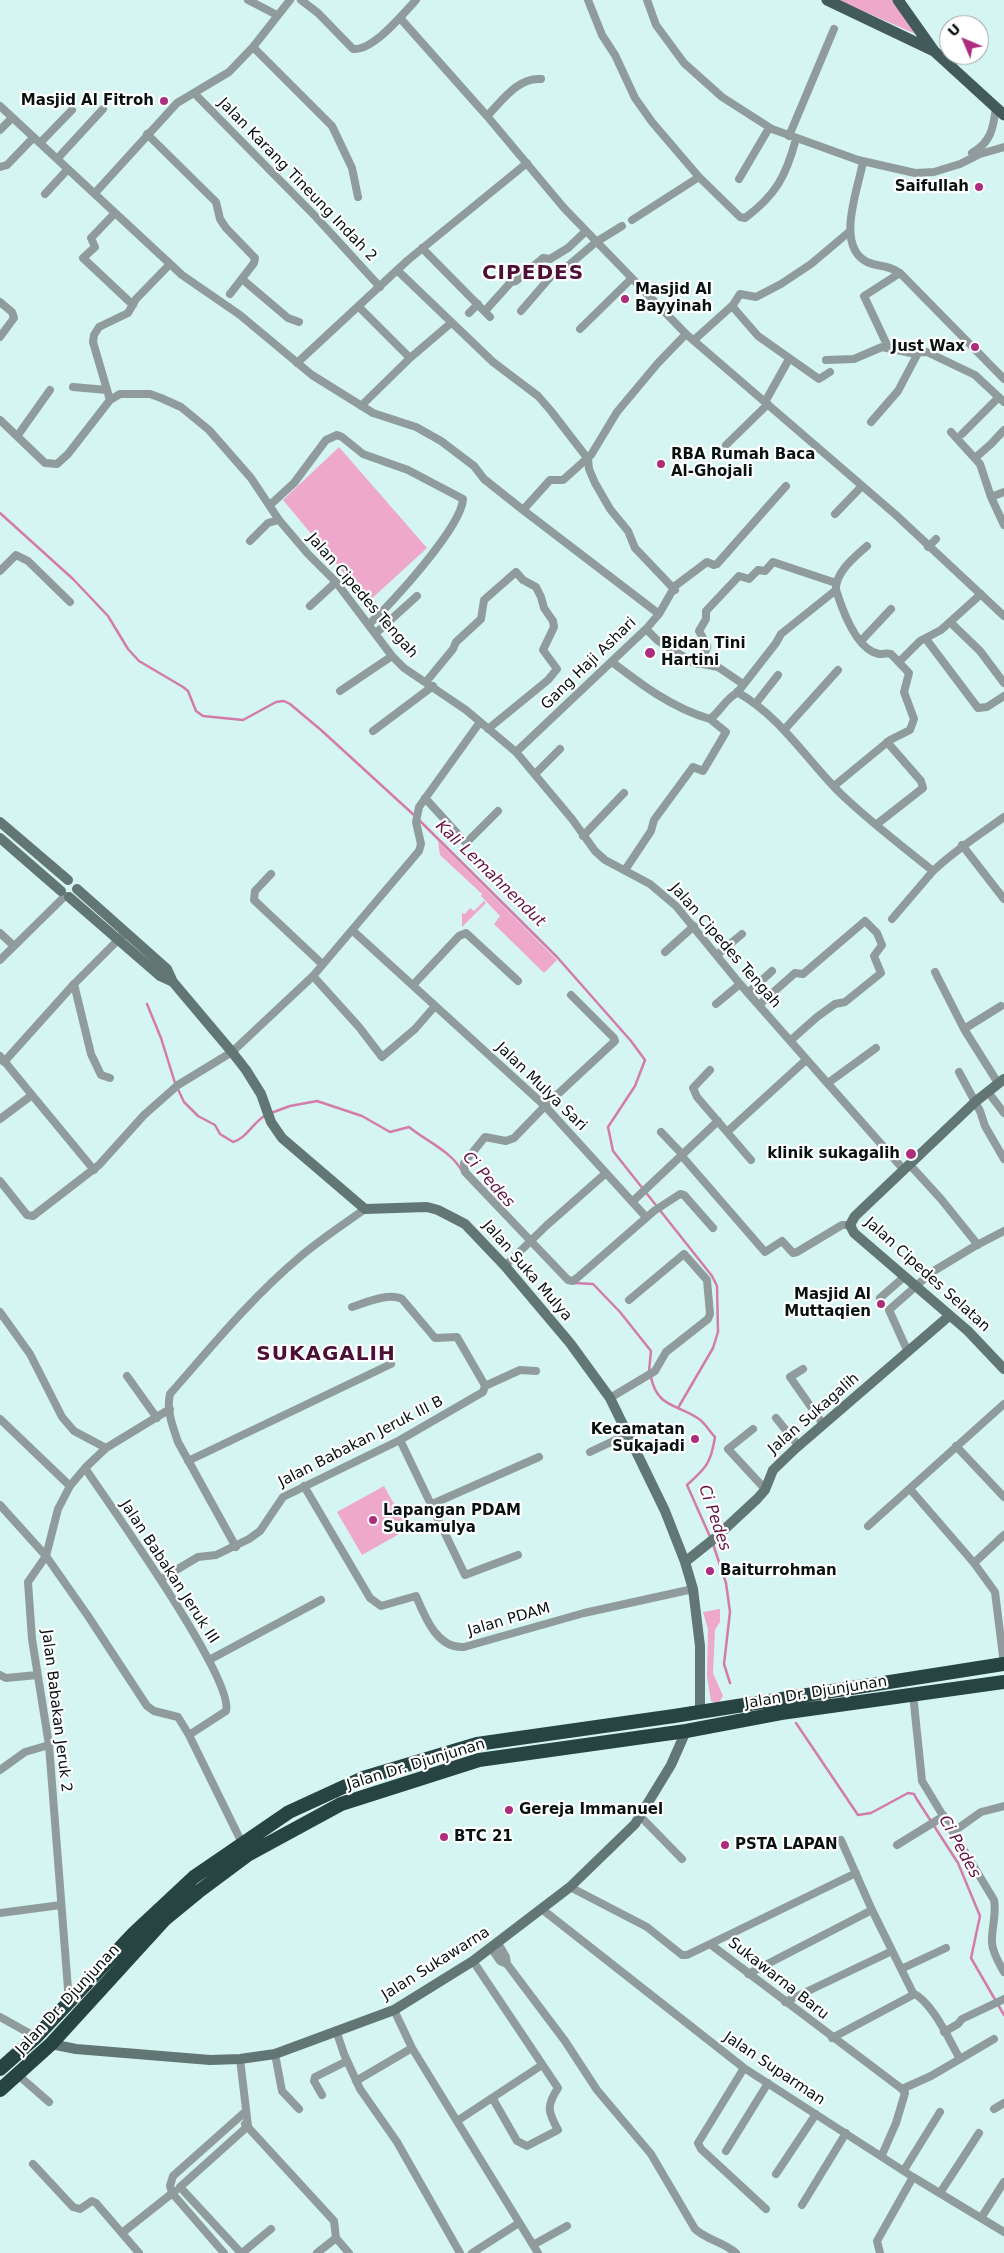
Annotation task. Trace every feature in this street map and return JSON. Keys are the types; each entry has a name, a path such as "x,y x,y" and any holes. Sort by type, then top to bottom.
{"highway":[{"name":"Jalan Dr. Djunjunan","path":"0,2069 36,2037 118,1949 194,1877 289,1812 363,1778 477,1744 700,1712 1004,1664"},
{"name":"Jalan Dr. Djunjunan","path":"0,2090 51,2044 165,1919 250,1854 327,1811 369,1794 479,1760 686,1731 781,1713 1004,1682"},
{"path":"0,2063 15,2057"}],"main road":[{"path":"827,0 934,51"},
{"path":"898,0 934,51 1000,111"}],"street":[{"path":"248,0 277,15"},
{"path":"95,193 177,103 229,72 254,47 290,0"},
{"path":"301,0 318,13 354,49 359,50 370,44 400,18 416,0"},
{"path":"588,0 602,35 622,69 635,98 665,139 699,176 732,210 740,217 746,218 766,202 780,183 792,155 792,138 834,29"},
{"path":"647,0 656,25 684,63 722,97 769,128 792,138 864,162 912,173 925,174 1004,147"},
{"path":"400,18 586,231 686,334 896,515 928,547 1004,616"},
{"path":"254,47 332,126 352,168 358,198"},
{"path":"487,116 521,82 533,78 541,79"},
{"name":"Jalan Karang Tineung Indah 2","path":"194,93 316,217 380,287"},
{"path":"0,106 188,280 240,315 312,375 372,413 416,427 441,441 474,466 484,479 523,510 659,614"},
{"path":"0,167 8,165 72,110"},
{"path":"57,159 104,110"},
{"path":"949,167 981,148 992,134 1000,111"},
{"path":"0,130 12,118"},
{"path":"739,179 769,128"},
{"path":"147,134 216,202 220,219 226,228 254,256 254,263 230,294"},
{"path":"864,162 849,232 857,254 867,262 886,265 900,273 1004,380"},
{"path":"298,362 422,248 527,163"},
{"path":"45,194 68,169"},
{"path":"632,220 681,190 699,176"},
{"path":"115,213 91,238 95,247 83,258 132,305"},
{"path":"521,312 553,274 562,271 596,242 622,226"},
{"path":"422,248 487,314 511,282 516,281 543,258 550,259 568,248 586,231"},
{"path":"694,340 732,306 740,294 756,297 781,284 811,264 849,232"},
{"path":"0,420 45,462 56,464 68,454 110,400 92,342 94,334 99,327 128,313 132,305 170,264"},
{"path":"397,270 493,362 538,396 552,411 588,458 589,468 595,483 610,509 628,531 632,543 675,590"},
{"path":"888,347 864,296 900,273"},
{"path":"242,279 288,318 299,322"},
{"path":"580,329 631,279"},
{"path":"0,302 12,312 14,318 0,336"},
{"path":"469,313 478,304"},
{"path":"732,306 758,336 789,359 819,379 830,372"},
{"path":"359,307 410,358"},
{"path":"361,406 410,358 452,322"},
{"path":"523,510 550,480 563,480 588,458 600,444 617,412 658,363 686,334"},
{"path":"826,360 854,359 882,347 888,347 918,353 927,352 974,374 1001,399 962,434"},
{"path":"871,422 884,410 884,407 898,391 918,353"},
{"path":"726,445 766,403 789,359"},
{"path":"73,387 107,390"},
{"path":"18,435 50,390"},
{"name":"Jalan Cipedes Tengah","path":"110,400 120,394 150,394 181,407 218,439 251,478 279,520 308,554 336,582 392,656 404,668 480,722 516,752 600,855 662,892 694,926 740,984 806,1060 907,1167 941,1199 978,1245"},
{"path":"975,458 1004,430"},
{"path":"951,432 975,458 985,473 991,497 1004,525"},
{"path":"270,505 294,483 326,440 337,435 363,454 408,470 463,499 457,516 418,573 369,624"},
{"name":"Gang Haji Ashari","path":"516,752 646,629 659,614 675,590 675,586 707,562 714,565 717,564 786,486"},
{"path":"835,514 862,486"},
{"path":"991,497 1004,492"},
{"path":"250,541 268,523 279,520"},
{"path":"928,547 936,539"},
{"path":"710,719 721,710 730,696 738,692 781,634 836,586 844,569 867,546"},
{"path":"0,572 16,555 28,561 70,602"},
{"path":"697,664 708,646 708,642 699,630 706,619 706,611 739,576 748,579 758,570 764,571 773,562 836,586 854,635 879,654 891,654 900,661 909,673 904,692 905,700 912,711 913,725 904,734 887,742 834,786"},
{"path":"372,731 429,684 456,642 481,619 484,600 516,572 523,580 536,587 544,608 553,621 554,627 543,650 557,669 548,680 488,729"},
{"path":"310,606 336,582"},
{"path":"900,661 911,649 950,622 980,594"},
{"path":"376,633 417,596"},
{"path":"861,642 891,609"},
{"path":"950,622 980,651 1004,683"},
{"path":"646,629 657,640 697,664 718,667 743,684"},
{"path":"926,639 978,708 987,707 1004,696"},
{"path":"340,691 392,656"},
{"path":"612,662 641,685 662,698 710,719 726,732 703,771 694,766 686,775 654,820 651,831 625,870"},
{"path":"784,730 838,670"},
{"path":"756,703 778,675"},
{"path":"738,692 756,703 784,730 834,786 934,871"},
{"path":"0,1181 27,1215 30,1216 94,1170 112,1153 144,1115 176,1087 232,1052 313,976 419,851 421,844 416,822 419,807 480,722"},
{"path":"877,824 923,788 921,781 887,742"},
{"path":"535,774 560,749"},
{"path":"583,836 624,793"},
{"path":"425,798 466,843 498,811"},
{"path":"892,919 934,871 962,846 1004,817"},
{"path":"0,822 68,880 76,884 77,889 167,969 172,982 232,1052 256,1086 271,1122 282,1138 365,1209 302,1255 234,1320 170,1394 172,1426 188,1461 236,1547"},
{"path":"0,838 160,976 172,982"},
{"path":"962,846 1004,899"},
{"path":"271,874 255,891 254,900 322,964"},
{"path":"65,894 62,884 68,880"},
{"path":"65,894 73,895 77,889"},
{"path":"0,960 65,894"},
{"path":"759,1006 795,973 803,974 865,921 877,933 882,945 874,956 881,973 845,1002 835,1004 817,1017 790,1041"},
{"path":"665,952 694,926"},
{"name":"Jalan Mulya Sari","path":"352,930 545,1106 646,1217"},
{"path":"94,1170 2,1059 126,931"},
{"path":"0,933 14,946"},
{"path":"412,985 459,936 466,933 518,981"},
{"path":"717,955 742,934"},
{"path":"748,993 772,972"},
{"path":"660,1132 765,1252 782,1241 793,1253 797,1252 842,1225 850,1225 855,1216 975,1102 1001,1081 964,1029 935,972"},
{"path":"313,976 359,1027 382,1057 415,1029 435,1006"},
{"path":"74,984 91,1054 101,1075 110,1078"},
{"path":"716,1004 740,984"},
{"path":"572,995 615,1040 514,1138 506,1141 485,1136 463,1167 465,1172 532,1240 564,1276 573,1281 646,1217 680,1194 713,1228"},
{"path":"964,1029 1001,1006"},
{"path":"828,1083 876,1048"},
{"path":"727,1132 806,1060"},
{"path":"710,1070 693,1088 697,1097 751,1160"},
{"path":"959,1072 985,1126 1004,1159"},
{"path":"988,1092 1004,1113"},
{"path":"0,1119 32,1095"},
{"path":"632,1202 718,1121"},
{"path":"505,1266 606,1173"},
{"name":"Jalan Suka Mulya","path":"365,1209 418,1206 438,1210 473,1230 570,1342 610,1398 665,1511 685,1562 693,1589 700,1646 700,1712"},
{"name":"Jalan Cipedes Selatan","path":"850,1225 854,1233 981,1343 1004,1370"},
{"path":"908,1352 888,1310 951,1259 1004,1231"},
{"path":"610,1398 655,1372 666,1352 709,1317 710,1296 707,1280 683,1254 629,1300"},
{"path":"880,1298 904,1277"},
{"path":"352,1307 385,1298 399,1297 407,1303 434,1338 457,1337 485,1386 520,1370 536,1370"},
{"path":"0,1312 30,1354 62,1417 74,1431 106,1448"},
{"name":"Jalan Sukagalih","path":"685,1562 712,1541 758,1499 765,1489 773,1470 798,1446 949,1316"},
{"path":"188,1461 391,1364"},
{"path":"803,1369 790,1378 824,1424"},
{"path":"126,1376 157,1418"},
{"name":"Jalan Babakan Jeruk III B","path":"161,1579 198,1557 216,1555 236,1547 260,1531 279,1500 400,1440 480,1396 485,1386"},
{"path":"868,1526 1004,1404"},
{"name":"Jalan Babakan Jeruk 2","path":"69,2002 49,1745 32,1639 28,1582 46,1556 58,1509 70,1486 106,1448 170,1409"},
{"path":"776,1418 798,1446"},
{"path":"0,1419 70,1486"},
{"path":"753,1429 728,1449 765,1489"},
{"path":"590,1452 628,1434"},
{"path":"400,1440 465,1575 518,1555"},
{"path":"956,1446 1004,1497"},
{"path":"430,1505 539,1457"},
{"name":"Jalan Babakan Jeruk III","path":"85,1468 161,1579 209,1660 227,1708 223,1714 189,1735"},
{"name":"Jalan PDAM","path":"304,1486 370,1598 381,1606 416,1596 440,1640 456,1648 584,1614 693,1589"},
{"path":"910,1489 974,1563 995,1592 1004,1664"},
{"path":"0,1505 46,1556 147,1706 154,1711 178,1717 189,1735 242,1843"},
{"path":"974,1563 1004,1535"},
{"path":"209,1660 321,1600"},
{"path":"0,1676 6,1678 37,1675"},
{"path":"912,1694 921,1775 926,1788 994,1903 995,1916 992,1944 996,1958 1004,1972"},
{"name":"Jalan Sukawarna","path":"51,2044 76,2049 210,2060 240,2059 275,2054 337,2033 394,2010 495,1946 570,1887 635,1824 671,1765 686,1731"},
{"path":"0,1770 25,1752 49,1745"},
{"path":"953,1832 981,1812 1004,1806"},
{"path":"640,1816 682,1859"},
{"path":"897,1845 944,1816"},
{"path":"841,1840 872,1910 913,1993 932,2012 960,2059"},
{"path":"710,1944 856,1873"},
{"name":"Sukawarna Baru","path":"570,1887 647,1927 682,1955 687,1955 710,1944 902,2089"},
{"path":"0,1913 61,1905"},
{"name":"Jalan Suparman","path":"543,1910 744,2068 882,2155 913,2177 1004,2232"},
{"path":"748,1974 872,1910"},
{"path":"495,1946 500,1961 507,1964 565,2041 597,2090 650,2154 695,2229 703,2236 728,2246 736,2253"},
{"path":"901,1969 946,1948"},
{"path":"785,2002 892,1951"},
{"path":"473,1961 558,2088 550,2100 549,2114 558,2130 527,2146 516,2141 493,2099"},
{"path":"832,2038 911,1996 913,1993"},
{"path":"944,2032 958,2024 962,2019 999,2001"},
{"path":"394,2010 412,2048 538,2253"},
{"path":"0,2017 36,2037"},
{"path":"337,2033 356,2081 397,2142 460,2253"},
{"path":"882,2155 900,2113 905,2093 902,2089 931,2076 994,2039"},
{"path":"356,2081 412,2048"},
{"path":"275,2054 282,2091 299,2109"},
{"path":"240,2059 242,2115 248,2126 334,2221 336,2238 349,2253"},
{"path":"322,2095 314,2081 315,2077 347,2061"},
{"path":"457,2121 542,2065"},
{"path":"744,2068 698,2143 701,2149 766,2208"},
{"path":"18,2075 49,2102"},
{"path":"726,2151 768,2083"},
{"path":"994,2109 1004,2103"},
{"path":"904,2170 940,2112"},
{"path":"776,2174 816,2114"},
{"path":"224,2253 172,2193 170,2186 173,2176 242,2115"},
{"path":"122,2233 180,2187 248,2126"},
{"path":"802,2205 846,2132"},
{"path":"940,2193 979,2133"},
{"path":"219,2136 226,2144"},
{"path":"32,2164 74,2207 83,2208 94,2201 139,2253"},
{"path":"880,2253 877,2241 879,2235 913,2177"},
{"path":"982,2218 1004,2182"},
{"path":"180,2187 241,2253 271,2229"},
{"path":"472,2253 519,2222"},
{"path":"533,2245 567,2226"},
{"path":"317,2253 336,2238"}],"shaded area":[{"path":"894,0 918,35 840,1"},
{"path":"339,447 427,548 368,602 283,500"},
{"path":"438,841 557,960 544,973 494,924 500,916 481,896 482,894 440,855"},
{"path":"484,901 486,903 462,927 462,913 465,914 470,908 474,911"},
{"name":"Lapangan PDAM Sukamulya","path":"384,1486 408,1529 362,1555 337,1512"},
{"path":"720,1609 720,1622 715,1630 713,1673 723,1696 718,1704 711,1701 707,1676 708,1629 703,1612"}],"waterway":[{"name":"Kali Lemahnendut","path":"0,513 73,579 108,616 128,649 139,661 188,691 196,711 203,716 243,720 276,702 284,701 321,730 415,816"},
{"name":"Kali Lemahnendut","path":"419,820 557,957 631,1041 645,1060 635,1086 608,1127 613,1151 712,1276 717,1286 718,1332 713,1348 678,1408"},
{"name":"Ci Pedes","path":"147,1004 161,1038 175,1083 184,1102 198,1116 215,1125 220,1134 233,1142 242,1137 266,1115"},
{"name":"Ci Pedes","path":"271,1113 290,1106 317,1101 362,1116 390,1132 409,1127 445,1152 462,1171"},
{"name":"Ci Pedes","path":"575,1283 593,1284 620,1312 651,1351 649,1371"},
{"name":"Ci Pedes","path":"651,1377 658,1395 663,1400 699,1419 715,1437 712,1453 707,1464 687,1485 711,1539"},
{"name":"Ci Pedes","path":"713,1544 726,1583 730,1612 724,1664 730,1683"},
{"name":"Ci Pedes","path":"796,1723 858,1815 871,1813 908,1793 914,1794 958,1863 980,1916 971,1958 1004,2015"}],"place":[{"name":"Masjid Al Fitroh","path":"164,101"},
{"name":"Saifullah","path":"979,187"},
{"name":"Masjid Al Bayyinah","path":"625,299"},
{"name":"Just Wax","path":"975,347"},
{"name":"RBA Rumah Baca Al-Ghojali","path":"661,464"},
{"name":"Bidan Tini Hartini","path":"650,653"},
{"name":"klinik sukagalih","path":"911,1154"},
{"name":"Masjid Al Muttaqien","path":"881,1304"},
{"name":"Kecamatan Sukajadi","path":"695,1439"},
{"name":"Lapangan PDAM Sukamulya","path":"373,1520"},
{"name":"Baiturrohman","path":"710,1571"},
{"name":"Gereja Immanuel","path":"509,1810"},
{"name":"BTC 21","path":"444,1837"},
{"name":"PSTA LAPAN","path":"725,1845"}],"district":[{"name":"CIPEDES","path":"533,274"},
{"name":"SUKAGALIH","path":"326,1355"}]}
